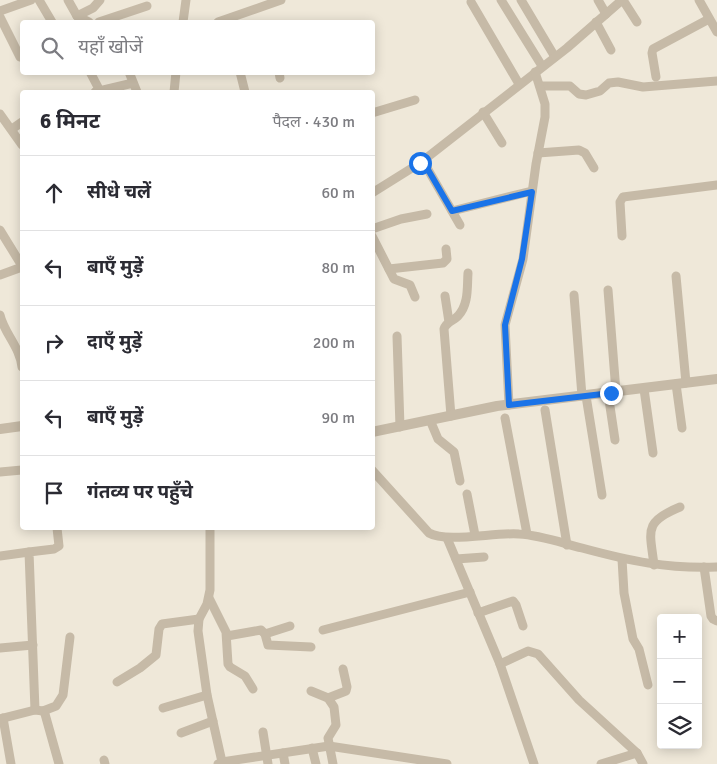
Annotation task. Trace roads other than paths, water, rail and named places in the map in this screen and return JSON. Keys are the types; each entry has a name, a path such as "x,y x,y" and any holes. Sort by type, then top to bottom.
{"street":[{"path":"0,11 32,0"},
{"path":"40,0 51,20"},
{"path":"68,0 77,16 85,20"},
{"path":"77,16 94,8 100,0"},
{"path":"183,20 186,0"},
{"path":"224,20 281,0"},
{"path":"501,0 542,66"},
{"path":"522,0 555,57"},
{"path":"598,0 606,14"},
{"path":"375,191 423,161 555,57 622,0 636,22"},
{"path":"699,0 717,32"},
{"path":"471,2 519,84"},
{"path":"105,20 147,6"},
{"path":"0,17 20,57"},
{"path":"656,77 652,53 654,49 710,19"},
{"path":"596,22 611,50"},
{"path":"509,405 505,325 522,259 546,110 535,72"},
{"path":"92,75 101,90"},
{"path":"130,75 136,90"},
{"path":"174,90 176,75"},
{"path":"241,75 244,90"},
{"path":"540,86 570,86 579,94 586,95 600,91 609,83 618,82 644,87 717,81"},
{"path":"109,90 133,83"},
{"path":"375,112 415,100"},
{"path":"484,112 502,143"},
{"path":"0,114 20,142"},
{"path":"12,129 20,123"},
{"path":"538,153 579,150 585,153 594,168"},
{"path":"423,161 460,225"},
{"path":"622,236 620,202 623,197 717,185"},
{"path":"452,211 532,192"},
{"path":"375,228 402,219 427,214"},
{"path":"0,230 20,264"},
{"path":"375,242 397,281 410,285 415,297"},
{"path":"389,269 444,263 447,260 446,249"},
{"path":"0,275 20,268"},
{"path":"451,416 444,329 446,324 458,316 465,305 468,273"},
{"path":"676,276 682,428"},
{"path":"608,290 615,440"},
{"path":"574,295 584,396 602,495"},
{"path":"445,296 449,322"},
{"path":"0,315 4,328 20,355"},
{"path":"397,336 400,427"},
{"path":"375,431 509,405 717,379"},
{"path":"644,389 653,454"},
{"path":"545,410 567,544"},
{"path":"505,418 527,534"},
{"path":"430,420 438,439 454,452 460,481"},
{"path":"0,429 20,426"},
{"path":"0,472 20,470"},
{"path":"375,473 429,534 437,537 527,534 622,559 654,565 717,567"},
{"path":"466,494 475,535"},
{"path":"654,565 650,531 652,524 667,512 680,507"},
{"path":"0,556 54,549 59,546 57,530"},
{"path":"210,530 209,598 199,619 198,631 207,695 221,763 267,760 283,753 329,746 406,761 447,764"},
{"path":"447,538 500,664 534,764"},
{"path":"29,552 33,645 39,710 59,764"},
{"path":"456,559 484,557"},
{"path":"622,559 624,593 633,639 639,649 648,685"},
{"path":"704,567 711,616 712,619 717,621"},
{"path":"323,630 470,592"},
{"path":"209,598 224,626 227,636 226,654 228,664 230,668 245,676 253,689"},
{"path":"478,613 513,601 523,626"},
{"path":"117,682 140,668 156,655 159,629 162,624 199,619"},
{"path":"265,634 290,626"},
{"path":"227,636 261,630 271,646 311,647"},
{"path":"11,764 2,718 56,706 63,695 70,637"},
{"path":"0,648 33,645"},
{"path":"500,664 528,651 538,654 579,700 637,753 642,764"},
{"path":"328,698 346,691 347,687 343,669"},
{"path":"311,691 328,698 334,706 336,725 329,735 329,746 334,764"},
{"path":"163,708 207,695"},
{"path":"181,733 213,722"},
{"path":"263,732 267,760"},
{"path":"312,748 316,764"},
{"path":"283,753 285,764"},
{"path":"601,764 637,753"}]}
